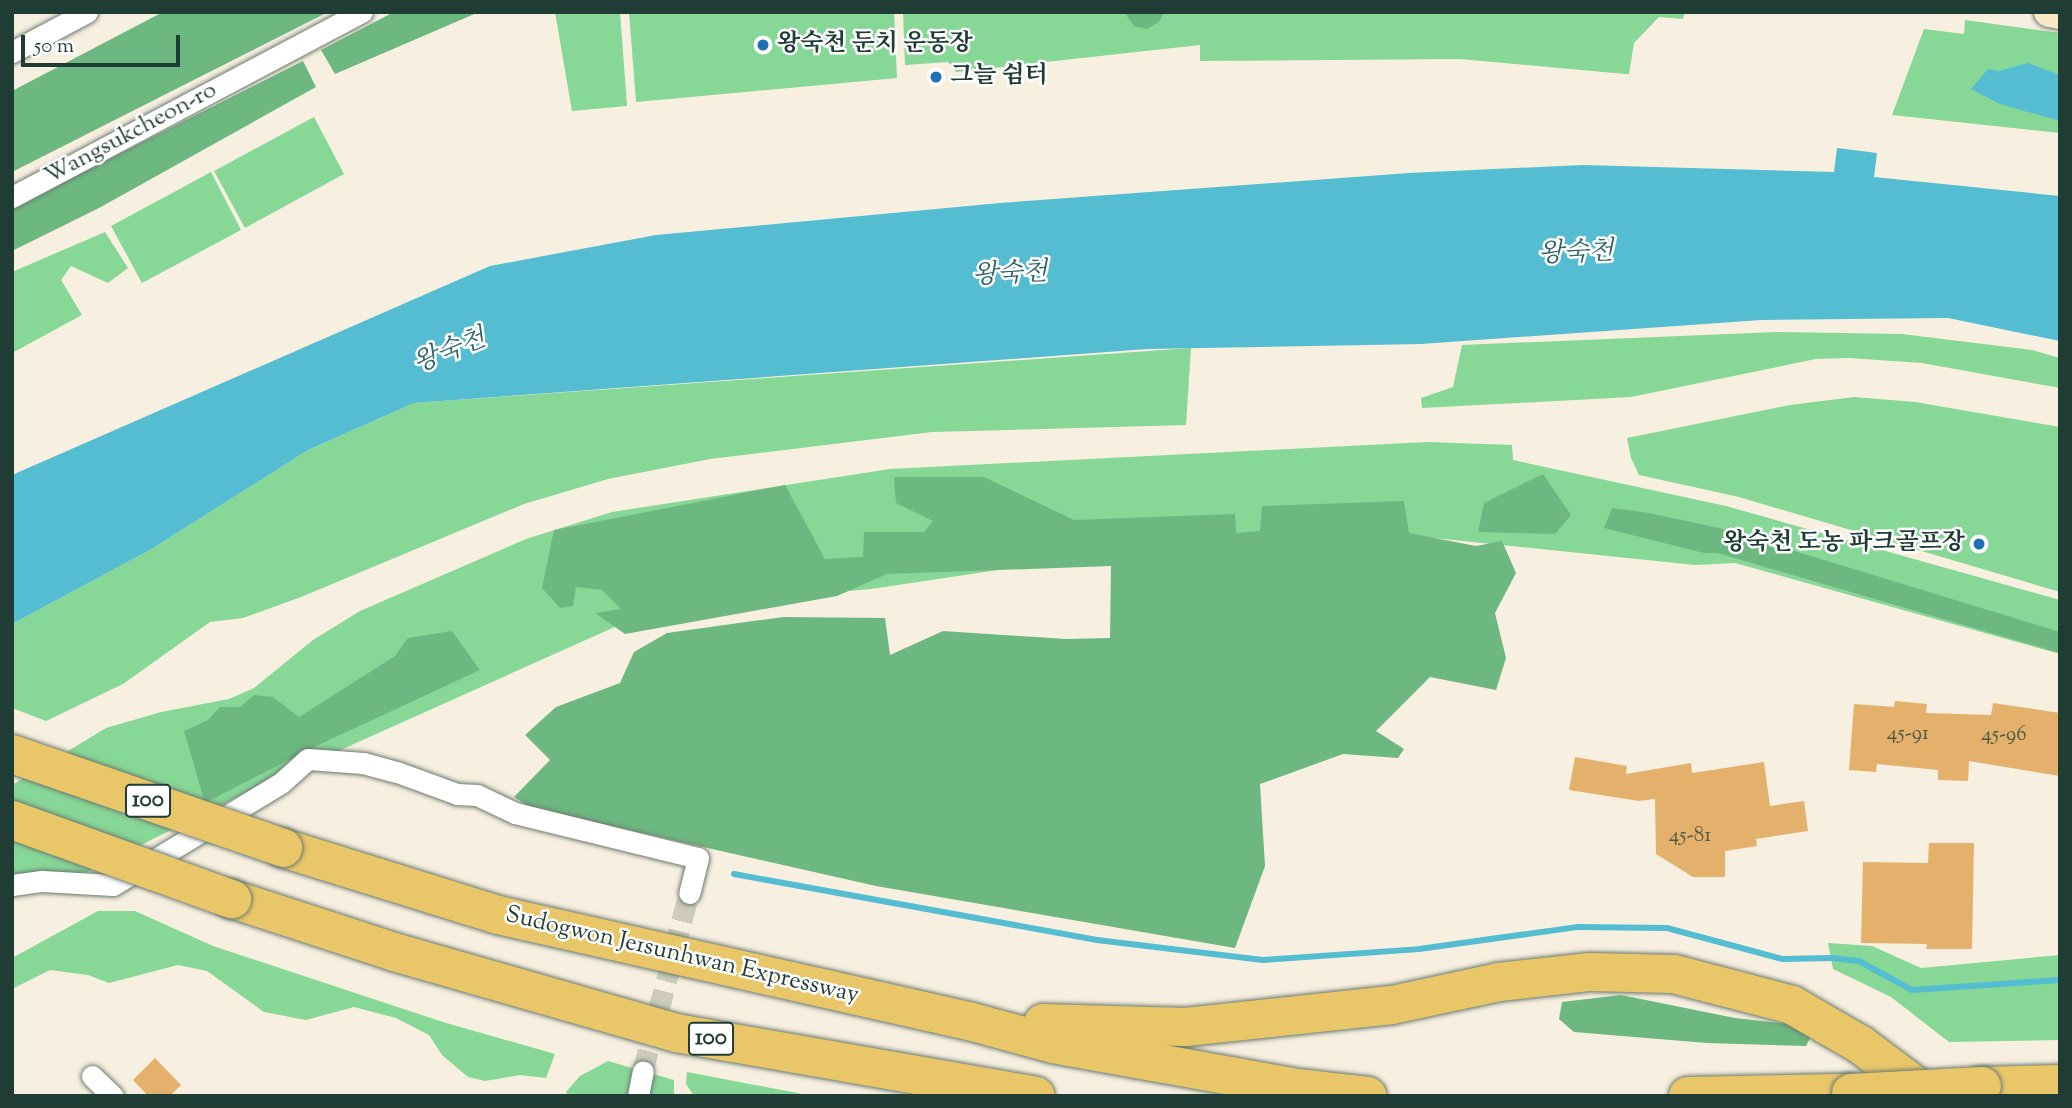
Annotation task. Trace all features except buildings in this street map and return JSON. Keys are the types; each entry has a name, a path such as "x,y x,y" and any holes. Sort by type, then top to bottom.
{"highway":[{"name":"Sudogwon Je1sunhwan Expressway","path":"12,754 283,848 498,915 969,1021 1053,1044 1297,1088 1368,1096"},
{"name":"100","path":"12,820 394,952 676,1033 1036,1096"},
{"path":"969,1021 1186,1027 1392,1005 1499,982 1590,972 1674,974 1793,1005 1861,1045 1928,1096"},
{"path":"1688,1096 1851,1093 2060,1084"}],"street":[{"path":"12,52 87,12"},
{"name":"Wangsukcheon-ro","path":"12,197 362,12"},
{"path":"2049,12 2060,14"},
{"path":"12,885 75,881 113,885 281,783 308,759 363,763 457,794 477,795 515,813 698,858 689,893"},
{"path":"638,1096 643,1071"},
{"path":"92,1076 113,1096"}],"green space":[{"path":"163,12 328,12 12,172 12,91"},
{"path":"394,12 479,12 335,74 321,50"},
{"path":"555,12 620,12 627,106 572,111"},
{"name":"왕숙천 둔치 운동장","path":"629,12 894,12 897,78 636,102"},
{"path":"903,12 1685,12 1683,19 1659,17 1634,43 1629,74 1625,74 1460,59 1200,61 1200,45 956,72 948,62 905,65"},
{"path":"1124,12 1164,12 1159,22 1147,29 1134,26"},
{"path":"1965,20 2060,33 2060,133 1892,115 1924,29 1964,34"},
{"path":"303,61 316,87 99,208 12,251 12,208"},
{"path":"314,117 344,174 245,228 214,171"},
{"path":"211,172 241,230 142,283 111,226"},
{"path":"105,232 128,268 108,283 71,266 61,280 82,315 12,353 12,272"},
{"path":"1776,332 1902,334 2032,350 2060,358 2060,388 1922,363 1849,358 1816,359 1631,397 1422,408 1421,398 1453,387 1462,345"},
{"path":"1191,348 1186,425 932,432 710,459 608,479 524,504 301,597 243,618 210,622 123,684 46,721 12,708 12,624 150,550 308,450 414,403"},
{"name":"왕숙천 도농 파크골프장","path":"1854,397 1915,402 2060,427 2060,592 1739,497 1639,475 1631,458 1627,438 1790,405"},
{"path":"1427,442 1512,445 1513,460 1726,506 2060,600 2060,654 1735,563 1695,565 1376,532 1252,532 871,589 657,608 249,791 79,876 12,880 12,785 106,728 161,712 229,699 254,688 313,640 360,611 526,539 612,512 890,469"},
{"path":"1543,474 1571,515 1555,534 1478,532 1484,503"},
{"path":"894,477 984,477 1074,520 1235,514 1236,533 1260,531 1262,506 1404,501 1409,533 1476,546 1502,541 1516,573 1495,613 1506,658 1496,690 1430,677 1376,731 1404,749 1398,758 1343,754 1260,784 1265,866 1235,948 876,886 531,808 514,797 550,760 525,735 556,707 620,683 634,652 667,633 783,617 885,618 890,655 943,631 1066,639 1110,638 1111,566 887,574 837,596 625,634 595,613 621,609 602,590 576,587 573,606 560,608 542,588 554,530 785,485 825,559 863,557 864,532 924,532 933,521 896,503"},
{"path":"1612,508 1719,528 2060,632 2060,653 1717,553 1704,553 1604,528"},
{"path":"452,631 480,670 312,748 205,803 184,731 208,720 220,707 240,707 254,695 273,697 299,717 395,656 408,638"},
{"path":"98,911 135,911 213,946 443,1022 555,1054 546,1078 520,1075 485,1081 468,1077 442,1055 429,1035 396,1018 354,1007 306,1020 264,1012 207,971 178,965 109,983 88,975 50,970 12,989 12,958"},
{"path":"1828,943 1872,946 1921,968 2060,955 2060,1040 1949,1042 1891,997 1833,969"},
{"path":"1621,995 1735,1018 1798,1025 1811,1036 1806,1046 1707,1043 1574,1032 1559,1019 1562,1002"},
{"path":"608,1061 674,1080 674,1096 649,1096 650,1084 629,1096 568,1096 566,1092 580,1076"},
{"path":"687,1072 813,1096 694,1096 686,1084"}],"water":[{"path":"2028,63 2060,75 2060,121 2000,104 1971,89 1988,69 1999,71"},
{"name":"왕숙천","path":"1837,148 1877,153 1874,177 2060,196 2060,341 1948,318 1761,320 1421,344 1147,349 414,403 308,450 150,550 12,624 12,475 490,266 656,235 1000,203 1409,173 1583,165 1834,172"}],"waterway":[{"path":"734,874 1097,940 1263,960 1419,949 1578,927 1667,928 1783,959 1833,958 1859,961 1912,990 2060,980"}],"tunnel":[{"path":"643,1071 689,893"}],"place":[{"name":"왕숙천 둔치 운동장","path":"763,45"},
{"name":"그늘 쉼터","path":"936,77"},
{"name":"왕숙천 도농 파크골프장","path":"1979,544"}]}
